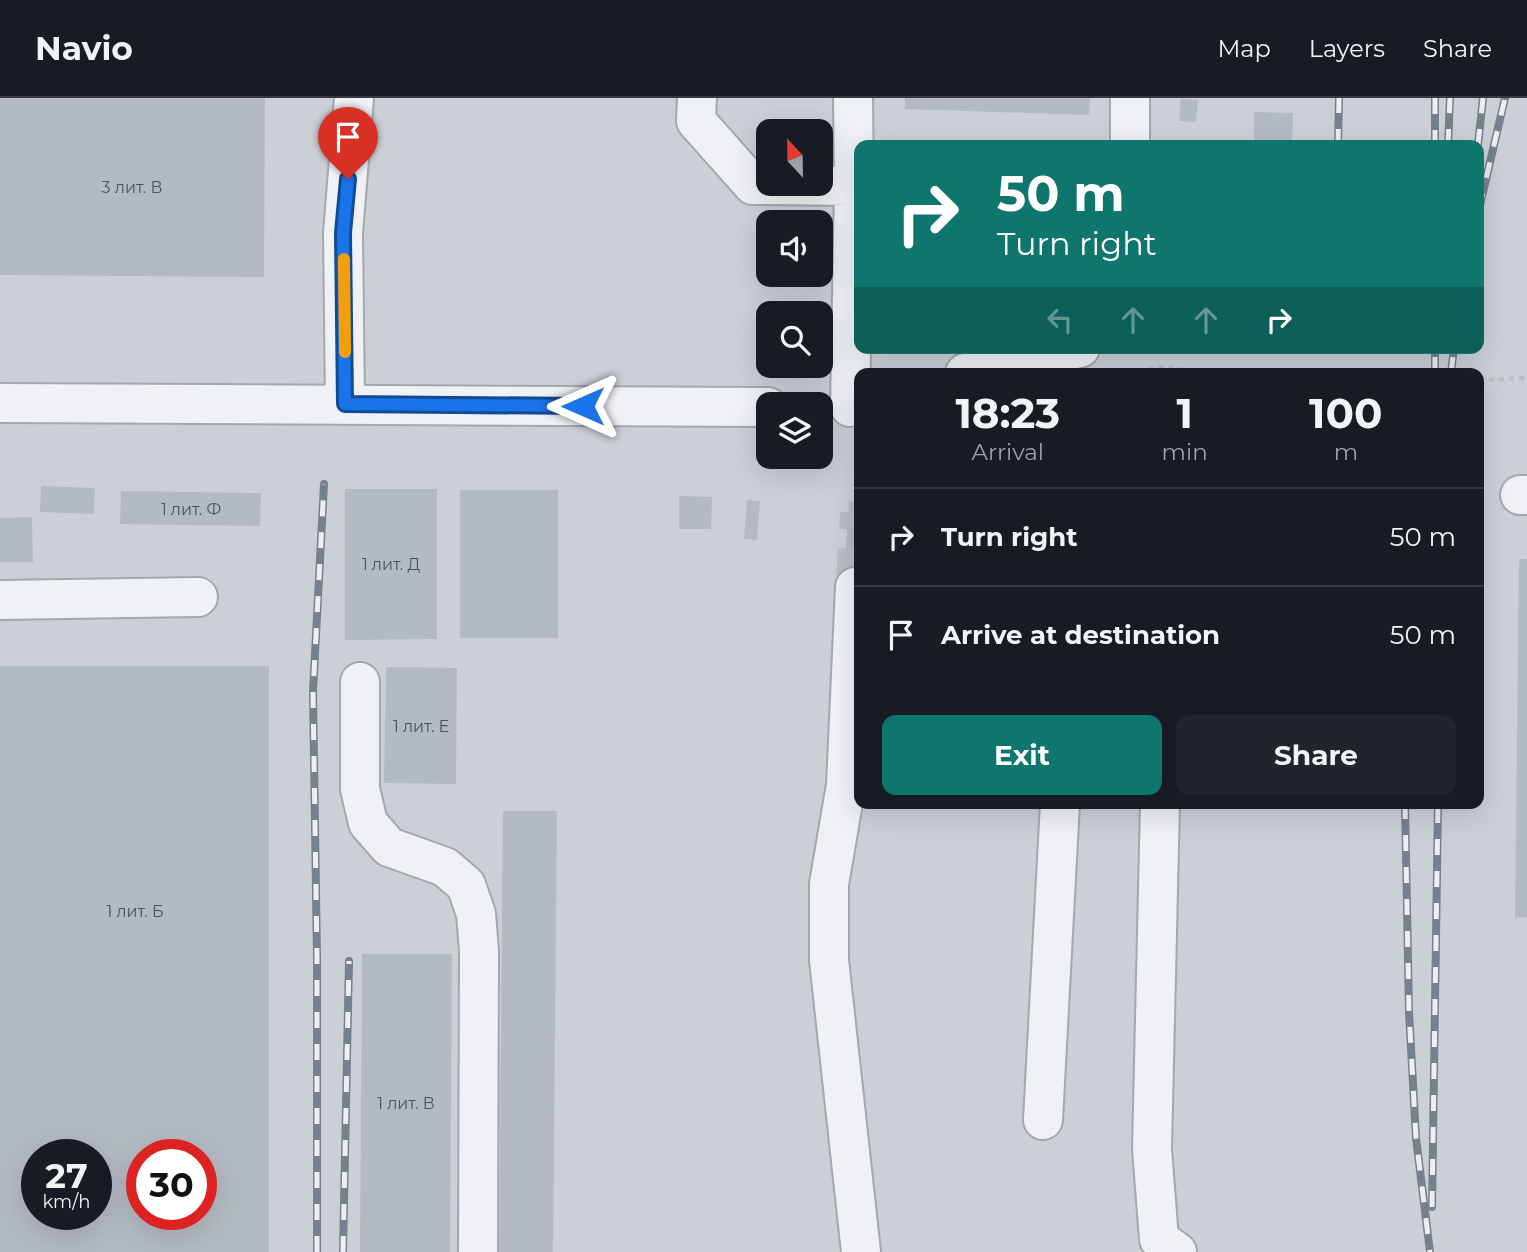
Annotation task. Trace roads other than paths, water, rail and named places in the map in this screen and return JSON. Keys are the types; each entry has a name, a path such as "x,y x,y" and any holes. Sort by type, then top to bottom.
{"street":[{"path":"345,404 343,233 354,98"},
{"path":"697,98 696,121 753,184 854,186"},
{"path":"843,407 854,186 853,98"},
{"path":"1129,140 1130,98"},
{"path":"988,368 1052,354"},
{"path":"0,402 756,407"},
{"path":"0,600 198,597"},
{"path":"854,638 846,785 829,884 829,960 861,1252"},
{"path":"360,681 360,789 368,823 389,847 445,867 466,885 476,914 479,951 478,1252"},
{"path":"1043,1120 1060,809"},
{"path":"1160,809 1152,1149 1165,1248"}],"railway":[{"path":"1338,140 1339,98"},
{"path":"1435,98 1435,140"},
{"path":"1448,140 1450,98"},
{"path":"1479,140 1483,98"},
{"path":"1484,188 1505,98"},
{"path":"1435,354 1435,368"},
{"path":"1452,368 1453,354"},
{"path":"317,1252 313,692 324,484"},
{"path":"1405,809 1409,1012 1416,1138 1430,1252"},
{"path":"1432,1207 1438,809"},
{"path":"343,1252 349,961"}]}
